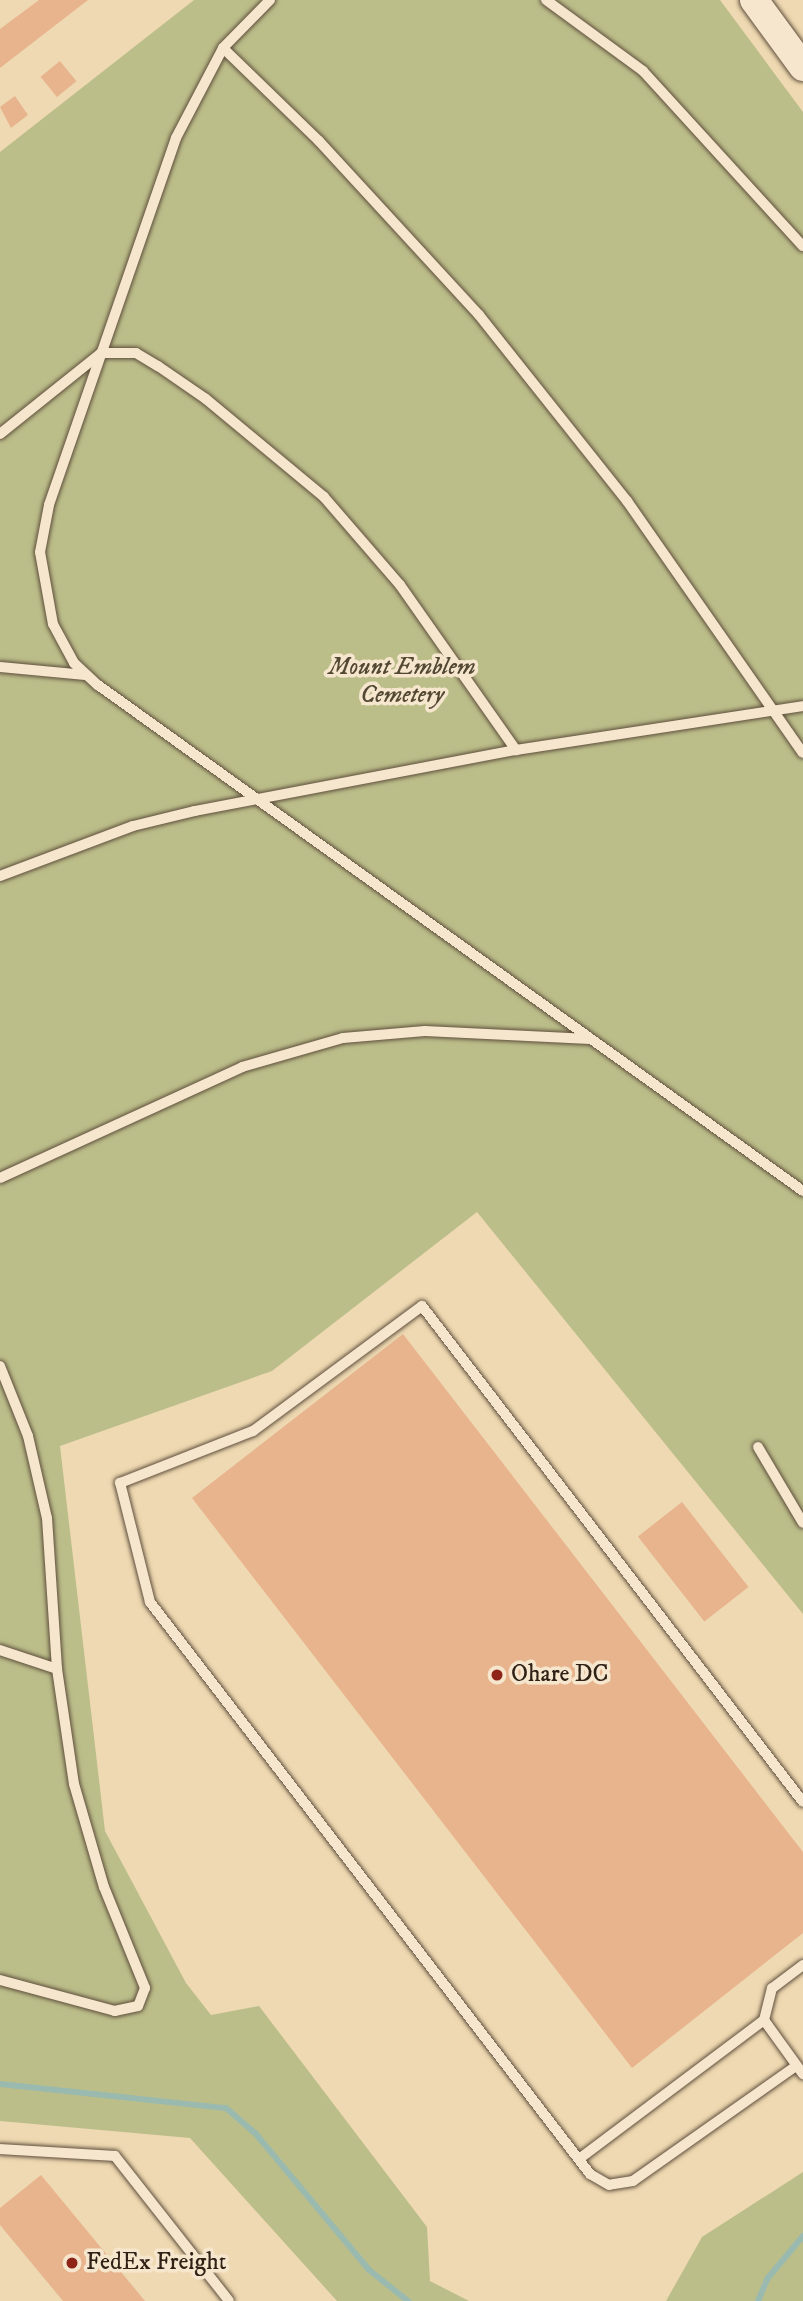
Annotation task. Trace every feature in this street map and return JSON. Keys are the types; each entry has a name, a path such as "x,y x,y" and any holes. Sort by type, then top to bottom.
{"main road":[{"path":"754,0 803,67"}],"lane":[{"path":"270,0 223,48 176,138 101,353 49,505 40,552 53,624 86,675 803,1191"},
{"path":"546,0 643,71 803,246"},
{"path":"223,48 328,151 479,315 583,442 803,753"},
{"path":"0,434 101,353 136,354 158,366 216,407 324,496 416,606 516,750"},
{"path":"0,667 86,675"},
{"path":"0,876 134,826 257,799 516,750 803,706"},
{"path":"0,1178 242,1068 343,1038 425,1031 592,1039"},
{"path":"764,2020 800,2070 632,2181 609,2185 579,2159 150,1602 120,1483 253,1431 422,1306 803,1802"},
{"path":"0,1366 28,1436 47,1518 57,1669 80,1807 104,1887 145,1988 138,2006 115,2011 0,1980"},
{"path":"758,1447 803,1523"},
{"path":"0,1650 57,1669"},
{"path":"579,2159 764,2020 772,1988 803,1965"},
{"path":"0,2148 115,2156 229,2301"}],"green space":[{"name":"Mount Emblem Cemetery","path":"194,0 720,0 803,112 803,1614 477,1212 272,1371 60,1446 105,1831 186,1983 211,2015 259,2006 427,2227 430,2281 469,2301 337,2301 190,2138 0,2121 0,152"},
{"path":"803,2172 803,2301 666,2301 702,2237"}],"building":[{"path":"39,0 88,0 0,68 0,29"},
{"path":"60,61 76,81 57,97 41,77"},
{"path":"15,96 28,115 11,128 0,107"},
{"name":"Ohare DC","path":"403,1334 803,1852 803,1933 632,2068 192,1498"},
{"path":"682,1502 748,1587 704,1622 638,1536"},
{"name":"FedEx Freight","path":"41,2175 145,2301 63,2301 0,2225 0,2208"}],"waterway":[{"path":"0,2084 226,2108 255,2133 369,2270 408,2301"},
{"path":"758,2301 768,2278 803,2236"}],"place":[{"name":"Ohare DC","path":"497,1675"},
{"name":"FedEx Freight","path":"72,2263"}]}
